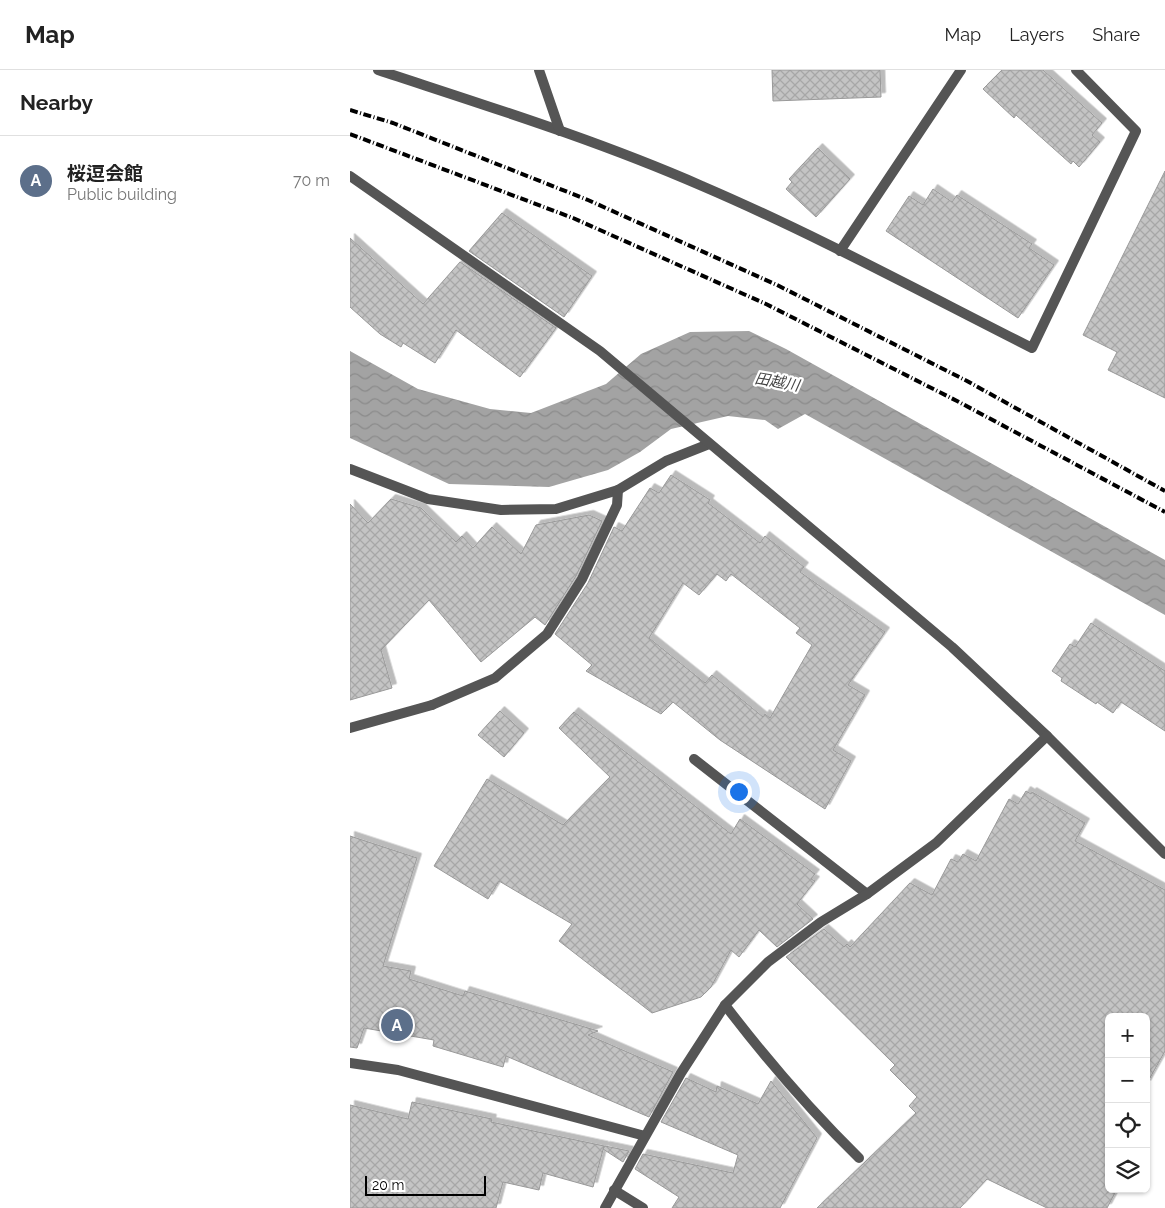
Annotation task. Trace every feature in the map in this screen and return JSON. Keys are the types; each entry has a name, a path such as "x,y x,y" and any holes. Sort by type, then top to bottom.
{"street":[{"path":"378,70 560,132 702,186 840,251 1032,348 1136,131 1076,70"},
{"path":"539,70 560,132"},
{"path":"840,251 962,70"},
{"path":"350,176 600,351 952,647 1047,736 1165,854"},
{"path":"350,469 428,500 501,510 556,509 618,490 666,461 706,440"},
{"path":"350,728 432,705 495,678 547,634 582,579 617,505 618,490"},
{"path":"605,1208 681,1073 725,1005 768,962 820,922 867,894 936,843 1047,736"},
{"path":"694,759 867,894"},
{"path":"725,1005 811,1111 859,1158"},
{"path":"350,1063 398,1070 645,1136"},
{"path":"614,1190 643,1208"}],"water":[{"name":"田越川","path":"749,331 786,349 1165,560 1165,615 805,414 778,429 765,420 728,416 671,429 640,452 608,470 549,487 449,484 350,438 350,351 418,389 490,409 531,413 606,384 641,354 690,332"}],"building":[{"path":"772,70 880,70 881,97 773,101"},
{"path":"1002,70 1043,70 1102,123 1092,135 1100,142 1079,167 1073,161 1071,164 1016,115 1014,118 983,89"},
{"path":"818,148 850,179 816,217 786,189 792,182 789,179"},
{"path":"1165,171 1165,398 1108,370 1117,352 1083,335"},
{"path":"933,189 952,202 957,195 1032,244 1029,248 1054,265 1018,318 886,231 909,196 923,205"},
{"path":"502,213 592,276 564,317 469,251"},
{"path":"350,238 423,304 460,262 556,328 520,377 456,330 435,363 403,343 401,347 380,334 350,307"},
{"path":"671,475 710,500 708,503 760,543 765,536 804,567 800,572 885,632 848,685 865,695 833,750 851,761 825,809 720,740 673,702 661,714 586,671 592,665 555,634 588,583 614,527 622,531 650,488 659,493","holes":["717,574 726,581 731,574 800,628 796,633 812,645 770,718 765,714 763,717 712,675 705,683 649,638 683,583 699,595"]},
{"path":"391,499 421,508 456,542 462,536 473,548 492,527 521,554 536,525 589,515 602,521 576,576 545,625 535,617 481,662 429,600 381,650 392,688 350,700 350,504 368,523"},
{"path":"1091,623 1165,671 1165,731 1121,702 1113,713 1097,702 1096,704 1061,681 1062,678 1052,671 1070,644 1075,647"},
{"path":"500,711 524,733 504,757 478,735"},
{"path":"574,712 731,834 740,819 815,874 811,879 815,881 797,904 813,919 777,947 759,930 739,957 731,950 711,987 701,997 652,1013 559,941 572,924 499,881 488,899 434,866 487,779 563,825 610,777 559,728"},
{"path":"1026,791 1031,794 1032,792 1085,823 1075,841 1165,890 1165,1051 1150,1078 1150,1013 1105,1013 1105,1193 1115,1193 1107,1208 1047,1208 987,1179 960,1208 817,1208 916,1113 909,1106 917,1097 890,1070 895,1065 786,957 824,929 844,947 847,944 850,947 910,883 932,895 951,859 958,862 963,854 976,861 1009,799 1018,804"},
{"path":"350,836 417,858 383,966 411,971 409,979 463,996 465,991 598,1031 588,1035 673,1072 649,1117 506,1056 503,1067 433,1046 434,1040 364,1028 357,1048 350,1047"},
{"path":"686,1078 716,1092 717,1086 758,1104 771,1081 817,1138 780,1208 672,1208 679,1197 635,1169 643,1154 733,1173 738,1155 661,1122"},
{"path":"412,1102 492,1119 491,1122 604,1146 593,1187 543,1173 539,1190 503,1182 496,1208 350,1208 350,1105 408,1119"},
{"path":"605,1146 629,1151 623,1162 603,1149"}],"railway":[{"path":"350,110 393,123 588,200 777,285 967,381 1165,491"},
{"path":"350,134 573,218 766,304 957,401 1165,512"}],"place":[{"name":"桜逗会館","path":"397,1025"}]}
